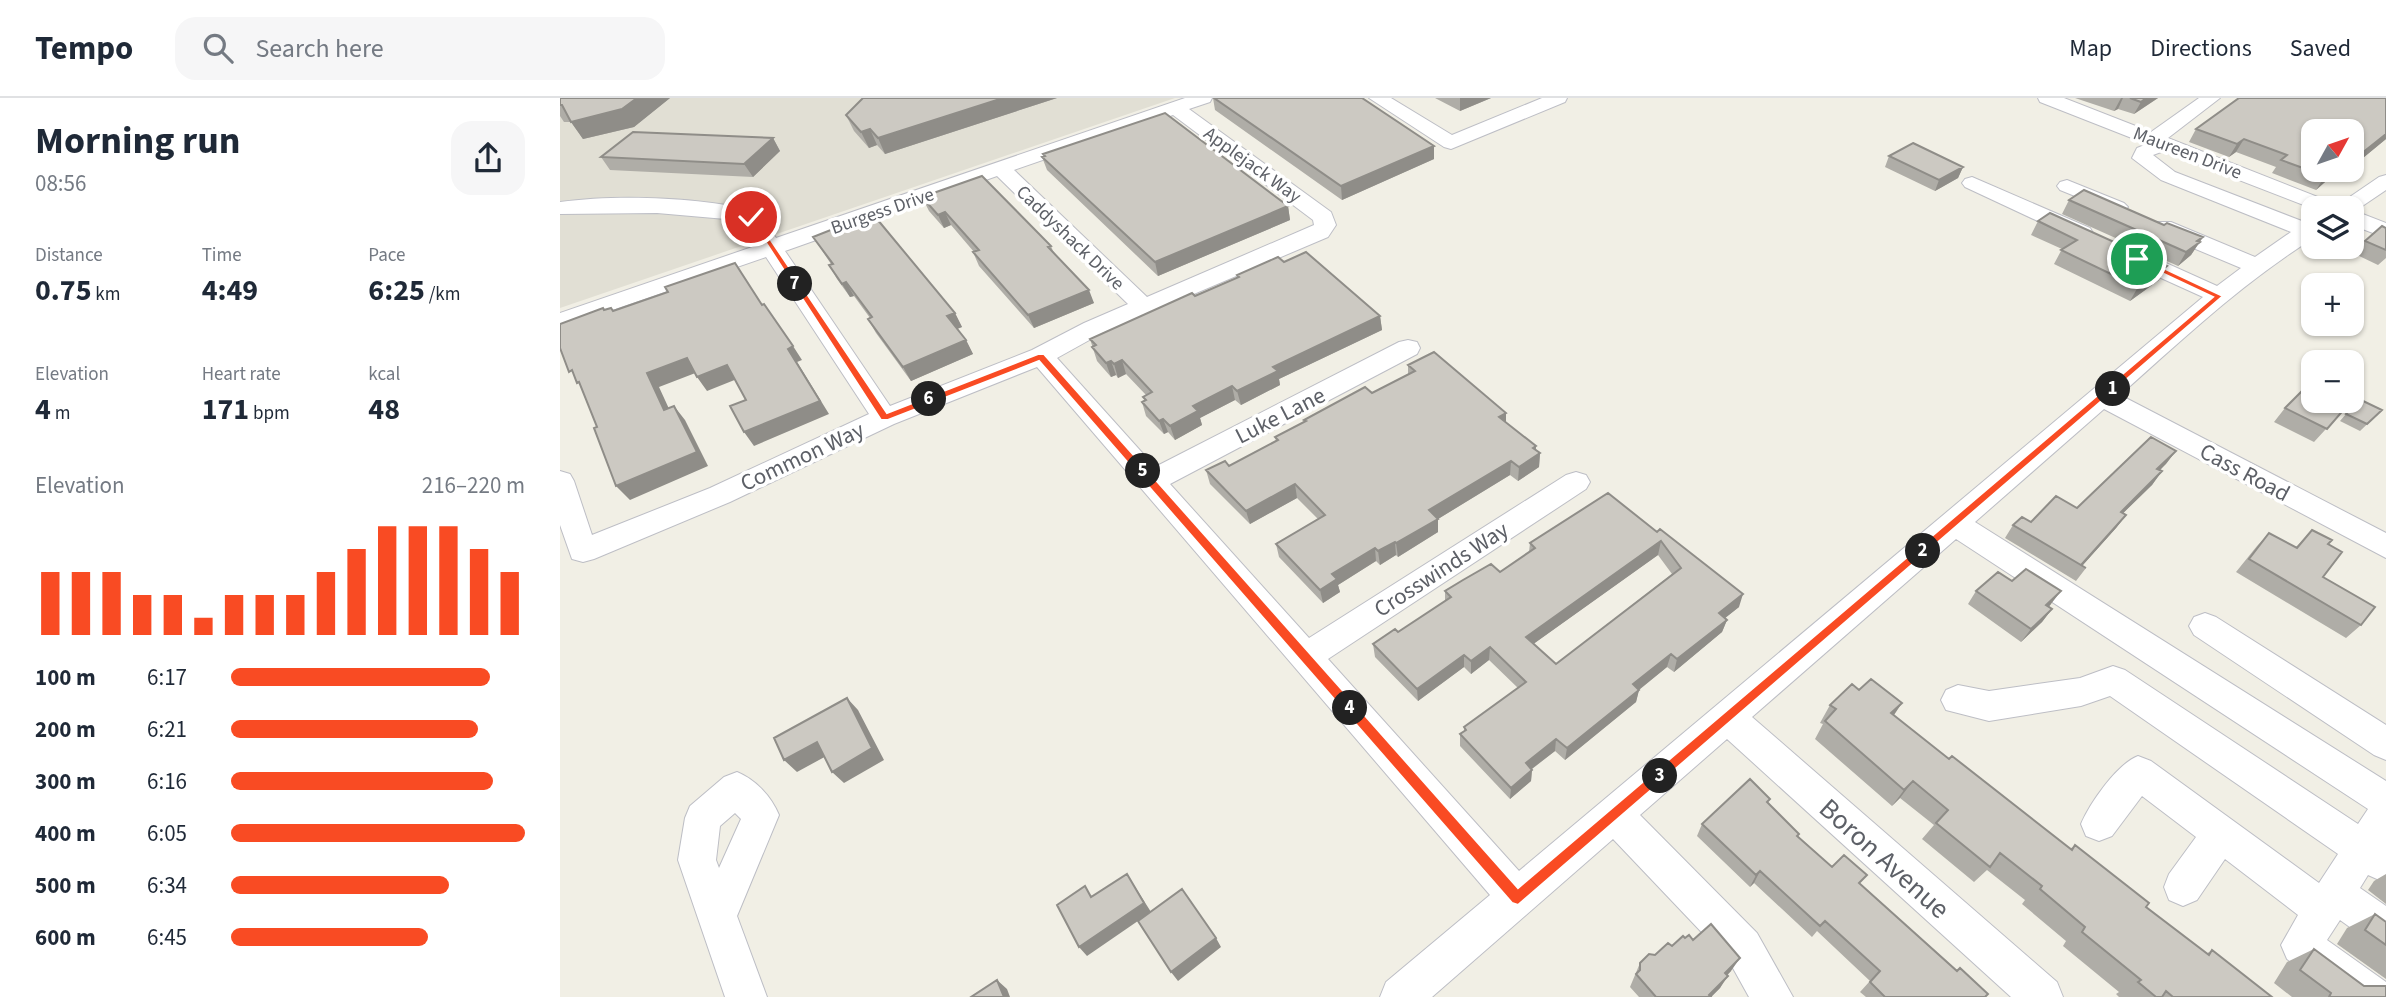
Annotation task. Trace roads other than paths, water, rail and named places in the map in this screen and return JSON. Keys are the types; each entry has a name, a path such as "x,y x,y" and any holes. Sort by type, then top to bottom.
{"street":[{"name":"Burgess Drive","path":"560,321 1203,98"},
{"path":"1378,98 1451,143 1558,98"},
{"path":"1516,98 1534,108"},
{"name":"Maureen Drive","path":"2047,98 2163,139 2301,196"},
{"path":"2174,98 2204,102"},
{"path":"2204,102 2163,139 2144,152 2142,158 2168,176 2301,226"},
{"name":"Applejack Way","path":"1176,108 1316,211 1323,217 1325,225"},
{"name":"Caddyshack Drive","path":"1000,168 1143,306"},
{"path":"2364,196 2386,181"},
{"path":"1972,183 2219,296"},
{"path":"2067,186 2256,266"},
{"path":"560,208 585,204 739,213 751,217 885,418"},
{"path":"2364,222 2386,230"},
{"name":"Common Way","path":"560,481 583,551 720,495 885,418 1041,356 1093,328 1308,238 1320,232 1325,225"},
{"path":"1401,997 2219,296 2301,235"},
{"name":"Luke Lane","path":"1152,481 1408,348"},
{"path":"1041,356 1518,898"},
{"name":"Cass Road","path":"2103,397 2386,547"},
{"name":"Crosswinds Way","path":"1305,657 1576,482"},
{"path":"1955,524 2386,801"},
{"path":"2206,626 2386,744"},
{"path":"1958,700 1989,706 2081,692 2113,680 2374,857"},
{"name":"Boron Avenue","path":"1728,719 2042,997"},
{"path":"2099,824 2138,772 2220,834 2329,901 2386,929"},
{"path":"2371,997 2301,945 2329,901 2374,857 2386,813"},
{"path":"1615,815 1744,947 1772,997"},
{"path":"2182,887 2220,834"},
{"path":"717,916 746,997"}]}
